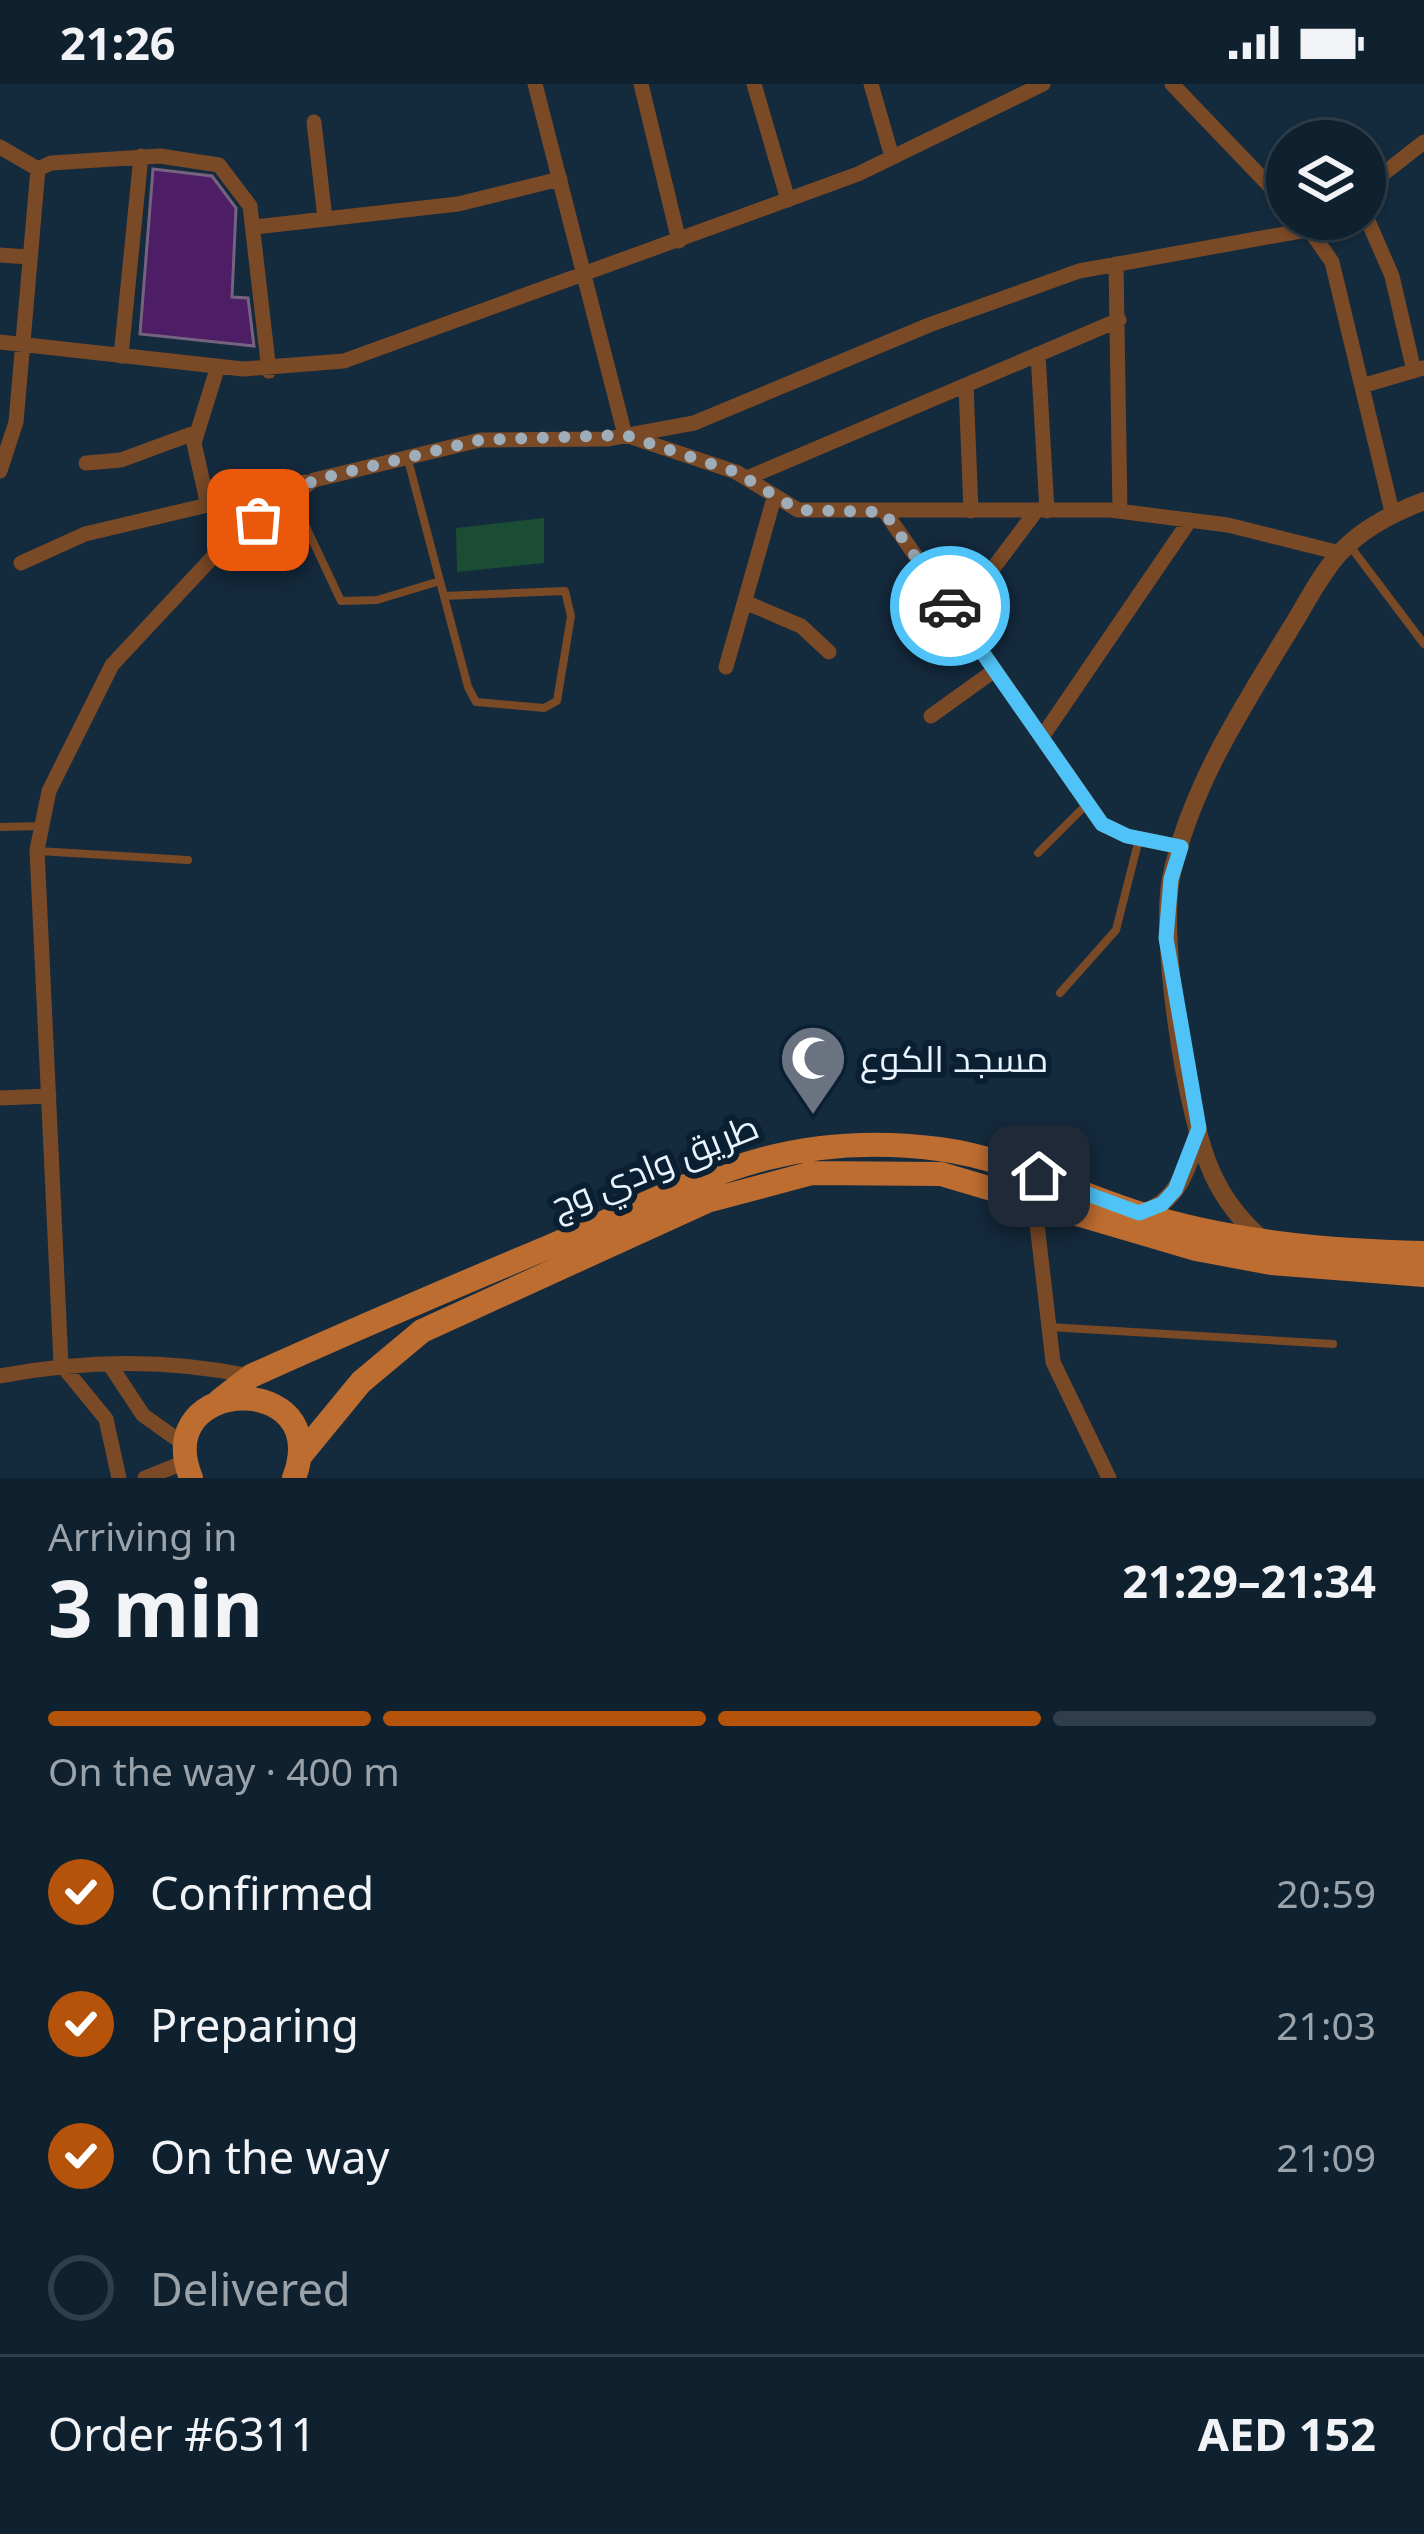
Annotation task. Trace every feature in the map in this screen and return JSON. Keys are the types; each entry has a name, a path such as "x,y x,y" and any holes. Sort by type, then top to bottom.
{"main road":[{"name":"طريق وادي وج","path":"186,1467 196,1419 251,1376 699,1178 806,1148 874,1144 981,1157 1139,1213 1264,1242 1424,1253"},
{"name":"طريق وادي وج","path":"297,1467 361,1382 422,1330 707,1201 776,1180 855,1170 941,1174 1196,1250 1290,1265 1424,1275"},
{"path":"219,1401 252,1396 282,1411 299,1438 297,1467"}],"street":[{"path":"535,84 625,435"},
{"path":"641,84 680,241"},
{"path":"754,84 788,200"},
{"path":"872,84 892,158"},
{"path":"0,341 269,370 373,354 788,200 892,158 1043,84"},
{"path":"1172,84 1266,181"},
{"path":"314,122 326,219"},
{"path":"1386,172 1424,142"},
{"path":"0,147 38,169 82,159 142,156 219,165 237,183 255,227 269,370"},
{"path":"122,356 142,156"},
{"path":"0,471 23,344 38,169"},
{"path":"255,227 458,204 560,178"},
{"path":"21,563 85,534 207,501 480,440 625,435 694,423 929,325 1079,271 1266,232"},
{"path":"1321,240 1331,262 1393,516"},
{"path":"1362,386 1419,369 1376,240"},
{"path":"0,255 28,257"},
{"path":"1116,264 1120,511"},
{"path":"747,478 1119,320"},
{"path":"957,616 1042,511 1038,354"},
{"path":"207,501 195,453 218,366"},
{"path":"966,385 971,511"},
{"path":"86,463 121,460 197,432"},
{"path":"625,435 747,478 798,510 1120,511 1344,549"},
{"path":"119,1478 106,1419 61,1364 37,850 49,790 112,665 225,544 314,480"},
{"path":"726,667 774,498"},
{"path":"1264,1242 1243,1222 1218,1184 1199,1128 1166,938 1171,879 1232,725 1344,549 1424,501"},
{"path":"884,512 1102,824 1181,847"},
{"path":"1042,737 1190,520"},
{"path":"745,602 801,626 830,652"},
{"path":"931,716 995,670"},
{"path":"0,1098 50,1096"},
{"path":"1139,1213 1162,1204 1175,1190 1199,1128"},
{"path":"1034,1198 1054,1361 1109,1478"},
{"path":"0,1376 61,1364 194,1367 251,1376"},
{"path":"110,1365 186,1467 145,1478"}],"lane":[{"path":"408,458 444,596 476,702 544,708 557,701 571,616 566,591 444,596"},
{"path":"292,496 341,601 377,600 440,581"},
{"path":"1344,549 1424,644"},
{"path":"1038,853 1088,803"},
{"path":"0,827 42,826"},
{"path":"1060,993 1116,930 1139,838"},
{"path":"37,850 188,860"},
{"path":"1047,1327 1334,1344"}],"green space":[{"path":"544,518 544,563 457,572 456,528"}],"building":[{"path":"153,169 212,176 236,208 232,297 248,298 254,346 140,334"}],"way so far":[{"path":"258,520 314,480 480,440 625,435 736,472 798,510 884,512 950,606"}],"place":[{"name":"مسجد الكوع","path":"813,1117"}],"route":[{"path":"950,606 1102,824 1127,836 1181,847 1171,879 1166,938 1199,1128 1189,1165 1162,1204 1139,1213 1039,1176"}]}
